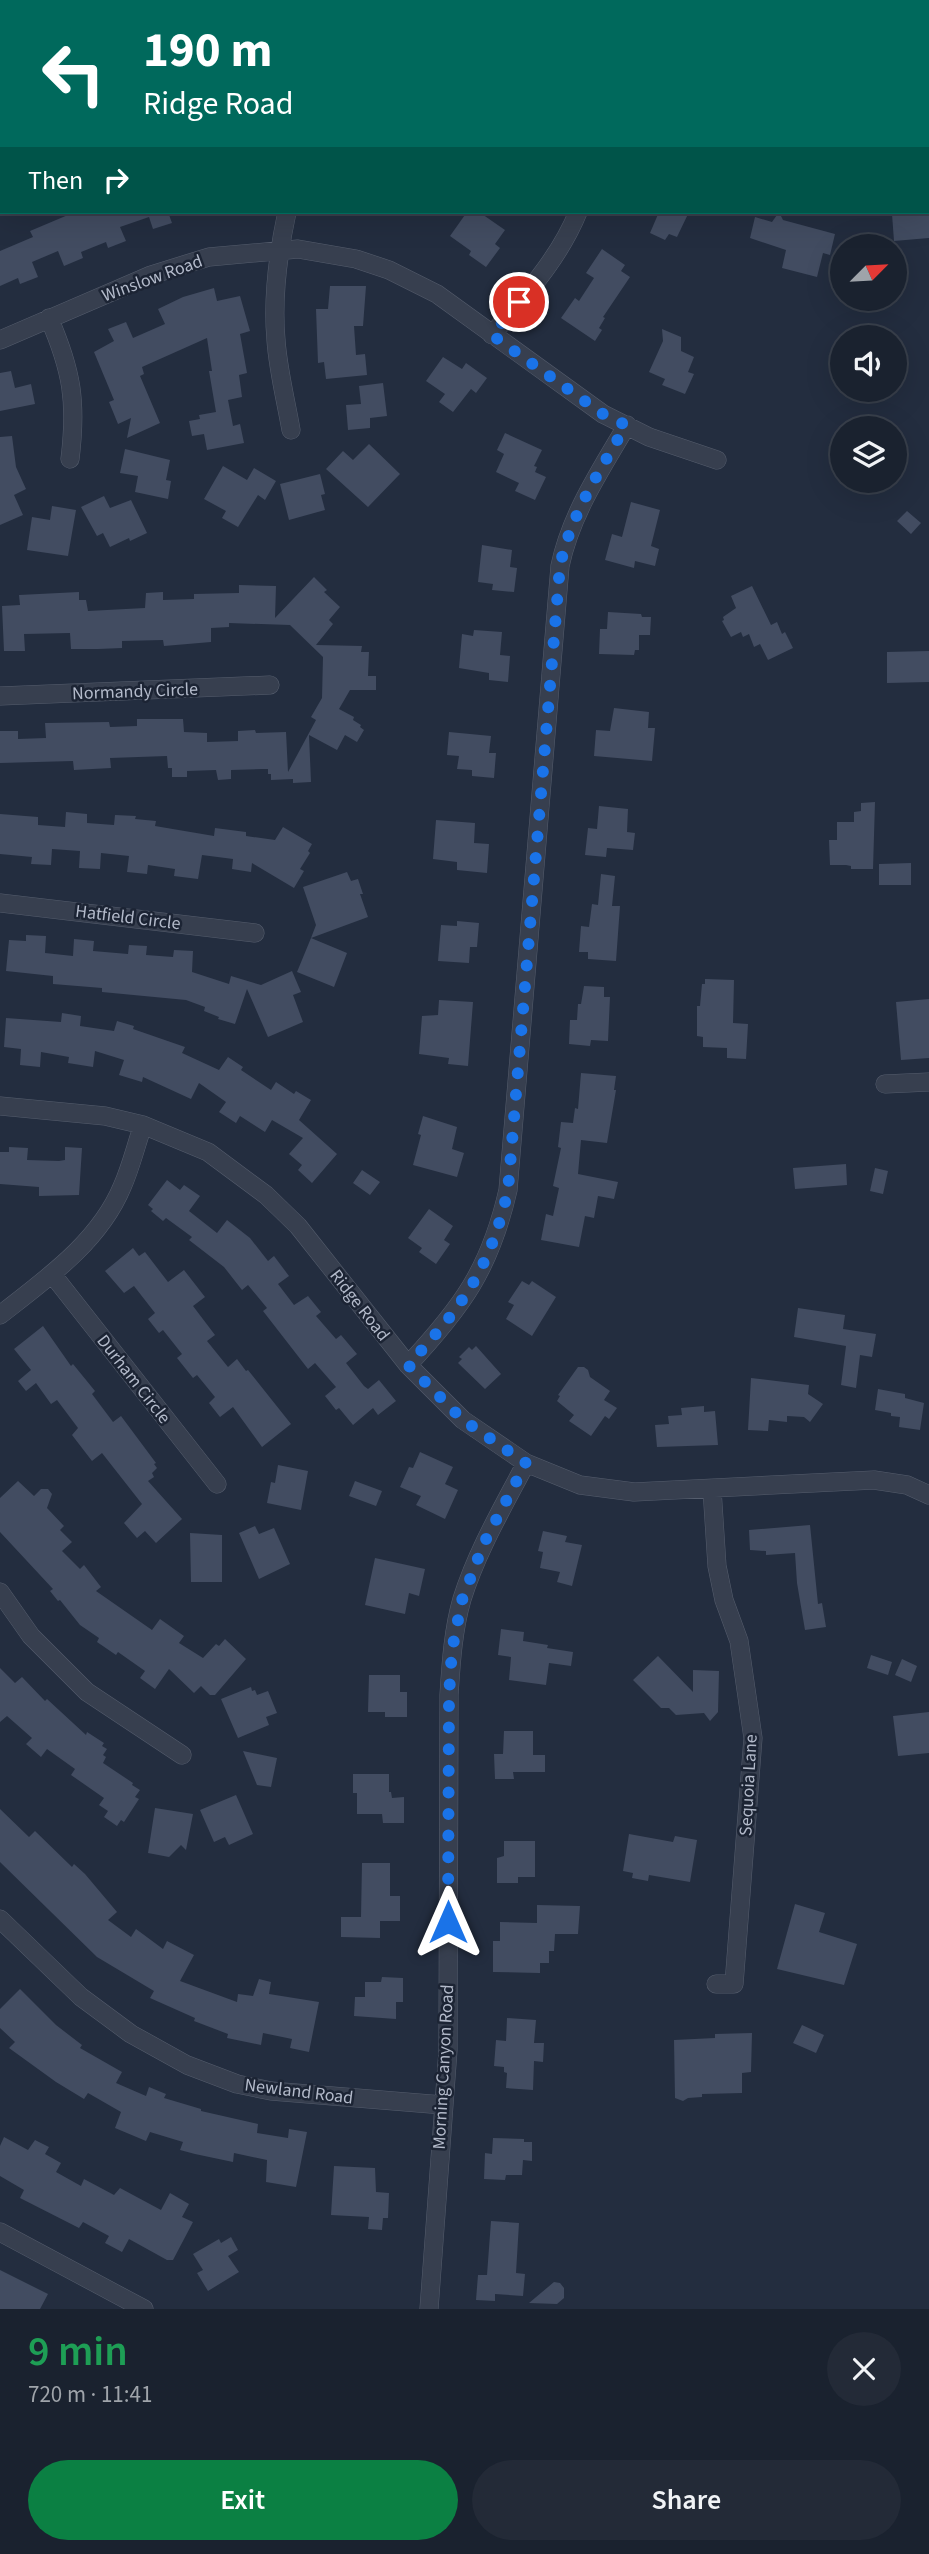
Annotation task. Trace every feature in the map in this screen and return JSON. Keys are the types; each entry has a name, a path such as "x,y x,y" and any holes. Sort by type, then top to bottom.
{"street":[{"path":"287,214 279,250 274,299 276,342 291,430"},
{"path":"492,335 547,269 577,214"},
{"name":"Winslow Road","path":"0,340 150,275 198,260 298,249 356,259 389,270 437,294 603,414 649,437 717,460"},
{"path":"49,318 73,389 74,424 70,459"},
{"path":"408,1365 446,1324 479,1276 499,1228 509,1176 560,566 566,539 581,504 626,425"},
{"name":"Normandy Circle","path":"0,696 270,685"},
{"name":"Hatfield Circle","path":"0,903 255,933"},
{"path":"884,1084 929,1082"},
{"name":"Ridge Road","path":"0,1106 105,1116 143,1125 208,1152 266,1195 298,1226 408,1365 463,1420 526,1463 580,1485 634,1492 874,1480 907,1485 929,1495"},
{"path":"0,1315 52,1274 99,1228 122,1188 143,1125"},
{"name":"Durham Circle","path":"52,1274 217,1484"},
{"name":"Morning Canyon Road","path":"429,2309 448,2050 449,1709 452,1650 462,1600 484,1543 526,1463"},
{"name":"Sequoia Lane","path":"712,1489 717,1566 724,1600 739,1641 753,1738 734,1984 716,1984"},
{"path":"0,1592 31,1636 87,1692 182,1755"},
{"name":"Newland Road","path":"0,1919 81,1997 131,2034 187,2065 237,2084 271,2091 443,2105"},
{"path":"0,2232 144,2309"}],"building":[{"path":"70,214 169,214 172,223 153,229 149,217 120,227 126,241 108,248 106,242 81,252 83,258 64,266 58,251 32,262 38,277 20,284 18,278 0,286 0,251 33,237 30,231"},
{"path":"466,214 482,214 505,230 495,244 500,248 486,267 469,255 471,251 450,236"},
{"path":"658,214 688,214 677,237 669,234 665,240 650,233"},
{"path":"780,214 783,220 835,234 830,234 830,255 823,253 817,277 782,268 786,250 750,238 755,217 772,222"},
{"path":"892,214 929,214 929,238 907,240 907,234 893,234"},
{"path":"602,249 625,265 621,271 630,277 603,317 605,318 599,328 602,330 595,341 561,318 575,298 579,301 594,278 586,273"},
{"path":"330,286 366,286 363,326 354,326 356,355 365,354 367,375 326,379 324,362 318,363 316,309 328,309"},
{"path":"214,288 217,301 240,296 250,331 240,334 247,373 239,375 242,397 228,400 233,426 240,424 244,443 207,450 204,434 192,436 189,421 200,419 199,415 216,412 207,338 142,367 144,374 140,376 160,423 127,438 131,418 118,424 109,402 114,400 94,352 114,341 108,329 126,322 133,338 165,324 158,309 183,297"},
{"path":"662,329 681,337 681,351 694,357 688,372 694,374 685,394 662,385 665,379 649,372 663,341"},
{"path":"443,357 462,369 466,363 487,378 476,393 471,389 453,412 439,402 445,394 426,381"},
{"path":"11,371 15,388 31,384 35,404 0,411 0,373"},
{"path":"383,383 387,416 370,418 370,428 348,430 346,405 361,404 359,386"},
{"path":"505,433 542,450 534,466 537,467 535,472 546,477 535,500 515,491 519,483 496,472 504,454 497,450"},
{"path":"12,436 16,467 26,489 14,495 23,515 0,525 0,437"},
{"path":"369,444 400,474 368,507 326,469 343,451 353,460"},
{"path":"125,449 170,460 166,480 171,481 168,499 135,492 138,476 120,473"},
{"path":"223,466 247,480 254,468 276,481 265,500 258,495 238,527 222,518 226,511 204,499"},
{"path":"320,474 325,494 321,495 325,510 289,520 280,484"},
{"path":"104,496 110,508 131,500 147,533 110,547 103,533 97,536 81,507"},
{"path":"631,502 660,510 651,546 659,549 655,566 635,561 634,568 605,560 612,534 622,537"},
{"path":"52,506 76,510 68,556 27,550 32,517 50,520"},
{"path":"907,511 921,523 911,534 897,521"},
{"path":"482,545 512,550 510,567 517,568 514,592 492,590 493,584 478,582"},
{"path":"314,577 327,590 324,592 340,607 329,620 333,624 316,645 362,646 361,652 369,652 368,676 376,676 376,690 350,690 339,709 354,717 353,720 364,730 357,742 345,735 337,750 309,735 311,782 271,780 268,769 231,770 231,779 218,780 216,770 187,771 187,777 172,777 167,756 110,758 111,768 74,770 73,761 0,763 0,731 18,731 18,739 46,738 45,723 109,722 110,727 137,726 137,719 183,719 184,732 207,733 207,742 238,741 238,731 286,732 288,772 316,720 311,717 322,698 323,657 290,625 229,623 229,627 211,628 211,642 164,646 163,640 122,641 122,648 98,649 71,649 70,633 24,634 25,651 4,651 2,606 20,605 19,595 79,592 79,600 86,600 88,611 145,608 146,593 163,592 163,600 194,599 194,594 239,593 239,585 276,586 275,618"},
{"path":"752,586 771,625 777,622 793,648 768,660 760,644 754,647 749,634 743,637 741,632 731,637 722,621 723,617 736,608 731,596"},
{"path":"608,612 651,617 650,635 639,635 639,650 635,650 634,655 599,654 600,629 607,629"},
{"path":"474,630 502,632 500,655 510,656 508,682 489,680 489,673 459,668 462,634 473,636"},
{"path":"929,651 929,682 887,683 887,652"},
{"path":"614,708 649,712 648,728 655,728 652,761 594,756 596,730 610,731"},
{"path":"449,732 491,736 489,753 496,753 494,778 472,776 472,770 457,769 459,756 447,755"},
{"path":"875,802 873,869 830,865 829,840 837,840 837,822 854,822 854,812 861,811 861,803"},
{"path":"599,806 628,809 627,832 635,833 633,850 607,848 606,857 585,855 588,828 597,829"},
{"path":"66,812 87,814 87,823 114,825 115,815 136,816 135,819 156,821 155,826 214,836 215,828 246,832 246,836 275,840 283,827 312,844 300,869 304,871 294,888 252,863 251,872 232,869 233,859 202,855 198,879 174,876 175,869 148,865 147,874 127,872 129,856 101,853 100,869 79,868 80,851 52,849 51,865 31,864 32,857 0,854 0,814 38,817 38,825 65,827"},
{"path":"436,820 475,823 474,843 489,844 487,873 457,870 457,862 433,859"},
{"path":"911,863 911,885 879,885 879,864"},
{"path":"347,872 351,881 358,879 368,917 311,938 316,925 303,887"},
{"path":"601,874 615,876 612,906 620,906 616,961 588,959 588,952 579,952 581,926 589,927 592,904 598,905"},
{"path":"457,921 479,923 477,947 470,947 469,963 438,961 441,925 457,926"},
{"path":"26,935 46,936 45,953 73,956 74,939 94,941 93,951 128,954 129,945 147,946 146,955 173,957 174,950 193,951 192,972 229,984 231,976 261,985 292,971 301,992 293,995 303,1022 268,1037 247,989 235,1024 218,1019 219,1017 204,1011 205,1007 186,1000 102,992 102,988 53,984 53,976 6,971 9,940 26,941"},
{"path":"311,938 347,953 334,987 297,972"},
{"path":"705,979 734,980 733,1023 748,1024 746,1059 727,1058 727,1048 703,1047 703,1037 697,1036 697,1006 700,1006"},
{"path":"584,986 604,987 604,997 610,997 608,1041 591,1040 590,1046 569,1044 570,1020 577,1020 578,1004 581,1004"},
{"path":"929,999 929,1058 901,1060 896,1002"},
{"path":"439,1000 473,1002 468,1066 448,1064 449,1058 419,1054 422,1016 438,1015"},
{"path":"62,1013 81,1016 80,1026 114,1031 117,1021 134,1026 133,1029 185,1047 182,1053 219,1070 228,1057 243,1067 241,1070 271,1090 276,1082 294,1094 296,1091 311,1100 299,1120 337,1154 312,1183 298,1170 302,1165 289,1154 303,1138 272,1120 265,1132 240,1116 236,1123 219,1112 226,1102 199,1083 191,1099 143,1077 142,1082 119,1075 124,1060 95,1051 93,1067 68,1063 69,1057 41,1052 40,1067 20,1065 21,1049 4,1047 6,1018 61,1022"},
{"path":"581,1073 616,1076 616,1090 607,1143 581,1140 578,1174 618,1182 614,1199 598,1196 594,1218 585,1216 579,1247 541,1240 546,1214 553,1216 559,1188 553,1186 561,1148 558,1147 561,1122 573,1123 575,1108 578,1109"},
{"path":"423,1116 457,1127 452,1149 464,1153 457,1177 413,1165"},
{"path":"9,1147 28,1148 27,1160 59,1161 65,1160 65,1147 82,1148 79,1195 39,1196 39,1187 0,1184 0,1152 9,1152"},
{"path":"846,1164 847,1185 795,1189 793,1168"},
{"path":"875,1168 888,1171 883,1194 870,1191"},
{"path":"362,1170 380,1182 370,1195 353,1183"},
{"path":"167,1180 180,1190 184,1185 200,1196 189,1211 217,1233 227,1220 250,1238 268,1261 274,1256 289,1276 278,1284 294,1305 308,1296 321,1312 316,1316 336,1339 341,1335 357,1354 346,1363 364,1386 368,1389 379,1380 396,1401 378,1415 373,1408 353,1425 339,1408 336,1410 325,1396 336,1387 315,1363 308,1369 263,1311 267,1308 248,1285 242,1290 224,1267 189,1240 192,1237 166,1218 163,1221 151,1211 153,1209 148,1205"},
{"path":"429,1209 453,1226 444,1240 450,1244 436,1264 419,1252 422,1248 408,1238"},
{"path":"133,1248 139,1256 145,1252 168,1282 184,1270 205,1297 193,1306 215,1335 207,1341 228,1367 237,1359 291,1424 262,1447 233,1407 220,1417 209,1403 215,1397 197,1375 193,1378 177,1358 182,1354 163,1330 159,1333 148,1319 155,1313 134,1286 124,1293 105,1271"},
{"path":"522,1281 529,1285 532,1281 556,1297 532,1336 506,1319 514,1305 508,1302"},
{"path":"798,1308 845,1315 843,1329 876,1334 872,1357 860,1355 856,1388 841,1385 846,1346 794,1337"},
{"path":"43,1326 71,1366 73,1364 95,1391 92,1394 113,1422 121,1416 156,1463 154,1464 157,1468 152,1473 154,1477 148,1481 182,1519 156,1543 145,1531 137,1538 124,1523 142,1504 102,1453 92,1461 72,1435 78,1428 57,1400 51,1404 36,1383 26,1391 18,1381 31,1370 14,1349"},
{"path":"476,1346 501,1374 485,1389 458,1363 462,1359 459,1357 469,1347 472,1350"},
{"path":"578,1367 588,1370 590,1377 610,1391 604,1400 617,1408 609,1419 605,1416 591,1436 569,1421 574,1415 557,1401 560,1396 558,1395"},
{"path":"751,1378 809,1385 808,1394 823,1404 810,1422 804,1417 787,1416 787,1422 769,1420 768,1431 748,1430"},
{"path":"878,1389 905,1394 905,1398 924,1403 920,1430 899,1427 900,1417 875,1410"},
{"path":"704,1406 704,1412 715,1411 718,1445 657,1447 655,1425 669,1424 668,1416 682,1415 681,1408"},
{"path":"420,1452 453,1467 445,1484 458,1490 445,1519 416,1505 421,1496 400,1487 409,1467 413,1468"},
{"path":"278,1465 308,1471 301,1510 267,1503 271,1482 275,1483"},
{"path":"18,1481 34,1496 41,1489 48,1489 52,1494 47,1508 64,1526 60,1530 72,1542 62,1551 80,1569 84,1565 101,1587 96,1591 152,1630 160,1619 184,1636 179,1643 203,1658 225,1639 246,1659 215,1695 210,1695 201,1686 194,1693 169,1669 155,1689 140,1678 145,1671 118,1652 116,1655 97,1642 99,1638 80,1625 50,1591 53,1589 0,1532 0,1498"},
{"path":"355,1481 382,1491 376,1506 349,1496"},
{"path":"810,1525 818,1604 822,1603 826,1627 805,1630 795,1553 766,1555 766,1551 750,1550 749,1530"},
{"path":"255,1526 259,1534 274,1528 290,1564 259,1579 239,1533"},
{"path":"543,1531 567,1536 565,1542 582,1545 572,1586 557,1582 560,1572 540,1568 543,1552 538,1551"},
{"path":"190,1533 222,1535 222,1582 191,1582"},
{"path":"375,1558 425,1569 419,1596 409,1593 405,1614 365,1605"},
{"path":"501,1629 524,1632 523,1641 573,1652 571,1666 549,1663 546,1685 509,1680 511,1657 498,1655"},
{"path":"871,1655 892,1662 888,1675 867,1668"},
{"path":"658,1656 693,1692 693,1670 719,1671 718,1712 710,1721 704,1713 676,1715 669,1708 661,1708 633,1680"},
{"path":"902,1659 917,1666 911,1682 895,1675"},
{"path":"0,1668 15,1683 22,1677 45,1701 47,1699 86,1735 87,1732 104,1743 102,1746 107,1749 103,1755 106,1757 103,1763 140,1790 135,1797 139,1799 124,1822 121,1820 117,1826 104,1817 108,1811 99,1805 104,1798 71,1775 75,1769 47,1749 41,1757 26,1744 32,1738 7,1716 0,1722"},
{"path":"369,1675 400,1675 400,1692 407,1692 407,1717 385,1717 385,1712 368,1712"},
{"path":"251,1687 257,1695 268,1691 277,1713 266,1717 269,1725 238,1738 221,1699"},
{"path":"929,1712 929,1753 898,1756 893,1716"},
{"path":"504,1731 533,1731 533,1755 545,1755 545,1772 513,1772 514,1779 495,1779 494,1754 503,1754"},
{"path":"243,1751 277,1758 271,1787 257,1785"},
{"path":"353,1774 389,1774 389,1792 392,1798 404,1797 404,1823 383,1823 382,1814 357,1814"},
{"path":"236,1795 253,1834 229,1845 225,1837 214,1842 200,1810"},
{"path":"155,1808 193,1814 186,1850 181,1845 169,1857 148,1853"},
{"path":"0,1809 29,1837 35,1831 72,1867 74,1864 85,1874 117,1912 108,1920 131,1937 136,1929 163,1949 167,1941 194,1955 180,1981 237,2002 238,1994 253,1996 259,1979 271,1982 269,1994 319,2002 309,2052 290,2048 292,2039 263,2033 261,2045 227,2038 228,2034 194,2021 195,2018 150,1998 154,1991 97,1957 0,1862"},
{"path":"629,1834 673,1842 675,1836 697,1840 690,1882 649,1875 648,1881 632,1878 633,1873 623,1871"},
{"path":"504,1841 535,1841 535,1877 518,1877 518,1883 497,1883 497,1858 504,1856"},
{"path":"362,1863 390,1863 390,1896 400,1896 400,1921 380,1921 380,1938 341,1937 341,1917 361,1917"},
{"path":"795,1904 825,1913 819,1932 857,1944 844,1985 777,1969"},
{"path":"537,1905 580,1906 578,1934 555,1934 554,1951 549,1951 549,1963 540,1963 540,1973 493,1972 493,1941 500,1941 500,1922 537,1923"},
{"path":"382,1977 403,1978 403,2002 396,2002 396,2019 354,2016 355,1997 365,1997 365,1982 381,1982"},
{"path":"20,1989 56,2025 82,2045 80,2048 122,2072 116,2083 146,2096 149,2087 166,2094 164,2098 201,2111 258,2124 257,2133 288,2138 289,2129 307,2132 296,2187 266,2182 267,2160 234,2153 233,2162 195,2154 180,2150 183,2142 150,2132 146,2141 115,2128 121,2112 88,2093 84,2099 9,2048 15,2042 0,2028 0,2009"},
{"path":"507,2018 536,2020 534,2043 544,2043 543,2062 534,2061 533,2090 506,2088 507,2073 504,2072 504,2067 494,2066 496,2040 506,2041"},
{"path":"802,2025 824,2035 816,2053 793,2043"},
{"path":"752,2033 751,2072 742,2073 742,2093 702,2094 702,2097 683,2101 675,2098 674,2040 715,2038 715,2034"},
{"path":"4,2137 28,2150 35,2140 49,2147 45,2154 61,2163 56,2172 81,2186 84,2179 114,2195 120,2188 161,2210 170,2193 189,2204 182,2217 193,2222 173,2260 167,2260 129,2239 122,2252 105,2243 109,2236 83,2222 79,2228 20,2198 24,2190 0,2176 0,2146"},
{"path":"493,2138 524,2139 524,2142 532,2142 532,2161 523,2160 522,2175 506,2175 505,2180 484,2179 485,2153 492,2154"},
{"path":"334,2166 375,2168 376,2192 389,2193 388,2218 383,2218 382,2230 368,2229 369,2217 331,2215"},
{"path":"491,2221 519,2223 516,2273 525,2274 523,2296 495,2294 495,2301 476,2300 478,2275 487,2275"},
{"path":"231,2237 238,2250 228,2256 239,2272 208,2291 197,2273 203,2270 193,2254 219,2239 221,2243"},
{"path":"0,2270 48,2294 40,2309 0,2309"},
{"path":"554,2282 560,2283 564,2288 564,2298 557,2304 529,2303"}],"route":[{"path":"448,1922 449,1695 452,1650 462,1600 484,1543 526,1463 463,1420 408,1365 446,1324 479,1276 499,1228 508,1190 560,566 566,539 581,504 626,425 603,414 492,335 519,302"}]}
